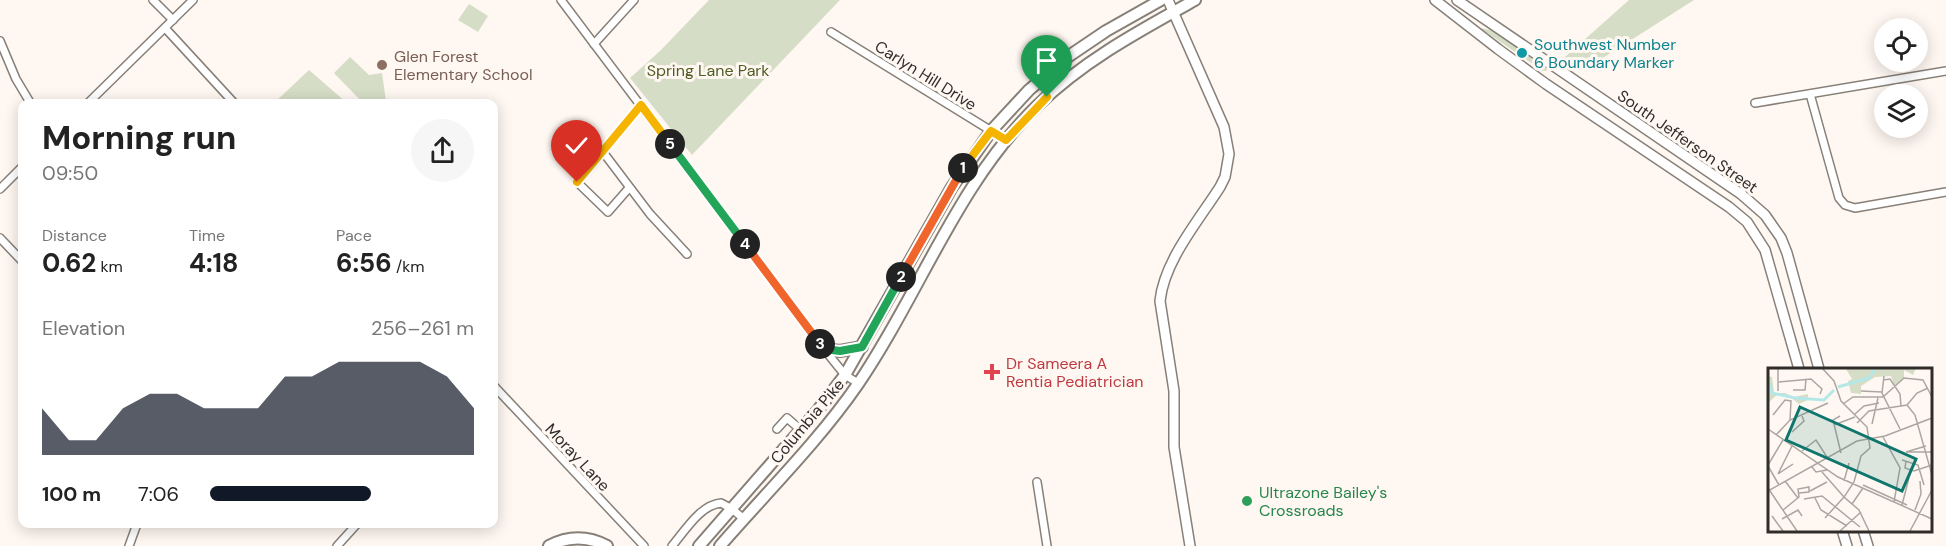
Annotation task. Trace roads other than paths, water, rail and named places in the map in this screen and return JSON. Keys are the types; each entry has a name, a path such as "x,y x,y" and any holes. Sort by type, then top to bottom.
{"main road":[{"path":"1133,16 1141,0"},
{"name":"Columbia Pike","path":"699,546 801,430 845,375 957,179 991,131 1029,90 1056,66 1090,41 1161,0"},
{"name":"Columbia Pike","path":"720,546 823,429 858,383 966,198 1006,140 1047,97 1087,64 1195,0"},
{"path":"824,349 840,351 862,347"},
{"path":"549,546 564,540 579,538 607,546"}],"street":[{"path":"153,0 173,20"},
{"path":"92,99 193,0"},
{"path":"561,0 824,349 845,375 858,383"},
{"path":"594,44 634,0"},
{"path":"1168,0 1224,127 1228,154 1225,177 1167,271 1161,289 1161,307 1174,391 1174,447 1190,546"},
{"name":"South Jefferson Street","path":"1436,0 1546,84 1729,207 1747,222 1765,250 1799,368"},
{"name":"South Jefferson Street","path":"1457,0 1741,194 1765,215 1781,238 1787,253 1819,368"},
{"path":"165,28 230,99"},
{"name":"Carlyn Hill Drive","path":"831,32 1006,140"},
{"path":"0,41 16,80 28,99"},
{"path":"1755,103 1946,71"},
{"path":"1810,94 1839,198 1845,205 1855,208 1946,192"},
{"path":"629,188 608,212 577,182 641,105"},
{"path":"603,152 666,234 687,254"},
{"path":"0,189 18,171"},
{"path":"0,238 18,257"},
{"name":"Moray Lane","path":"498,390 644,546"},
{"path":"777,429 787,418 801,430"},
{"path":"1037,482 1047,546"},
{"path":"672,546 705,509 719,503 732,508 744,519"},
{"path":"129,546 136,528"},
{"path":"337,546 353,528"},
{"path":"1842,531 1847,546"},
{"path":"1863,531 1868,546"}],"place":[{"name":"Southwest Number 6 Boundary Marker","path":"1522,53"},
{"name":"Glen Forest Elementary School","path":"382,65"},
{"name":"Dr Sameera A Rentia Pediatrician","path":"992,372"},
{"name":"Ultrazone Bailey's Crossroads","path":"1247,501"}],"park label":[{"name":"Spring Lane Park","path":"708,70"}]}
